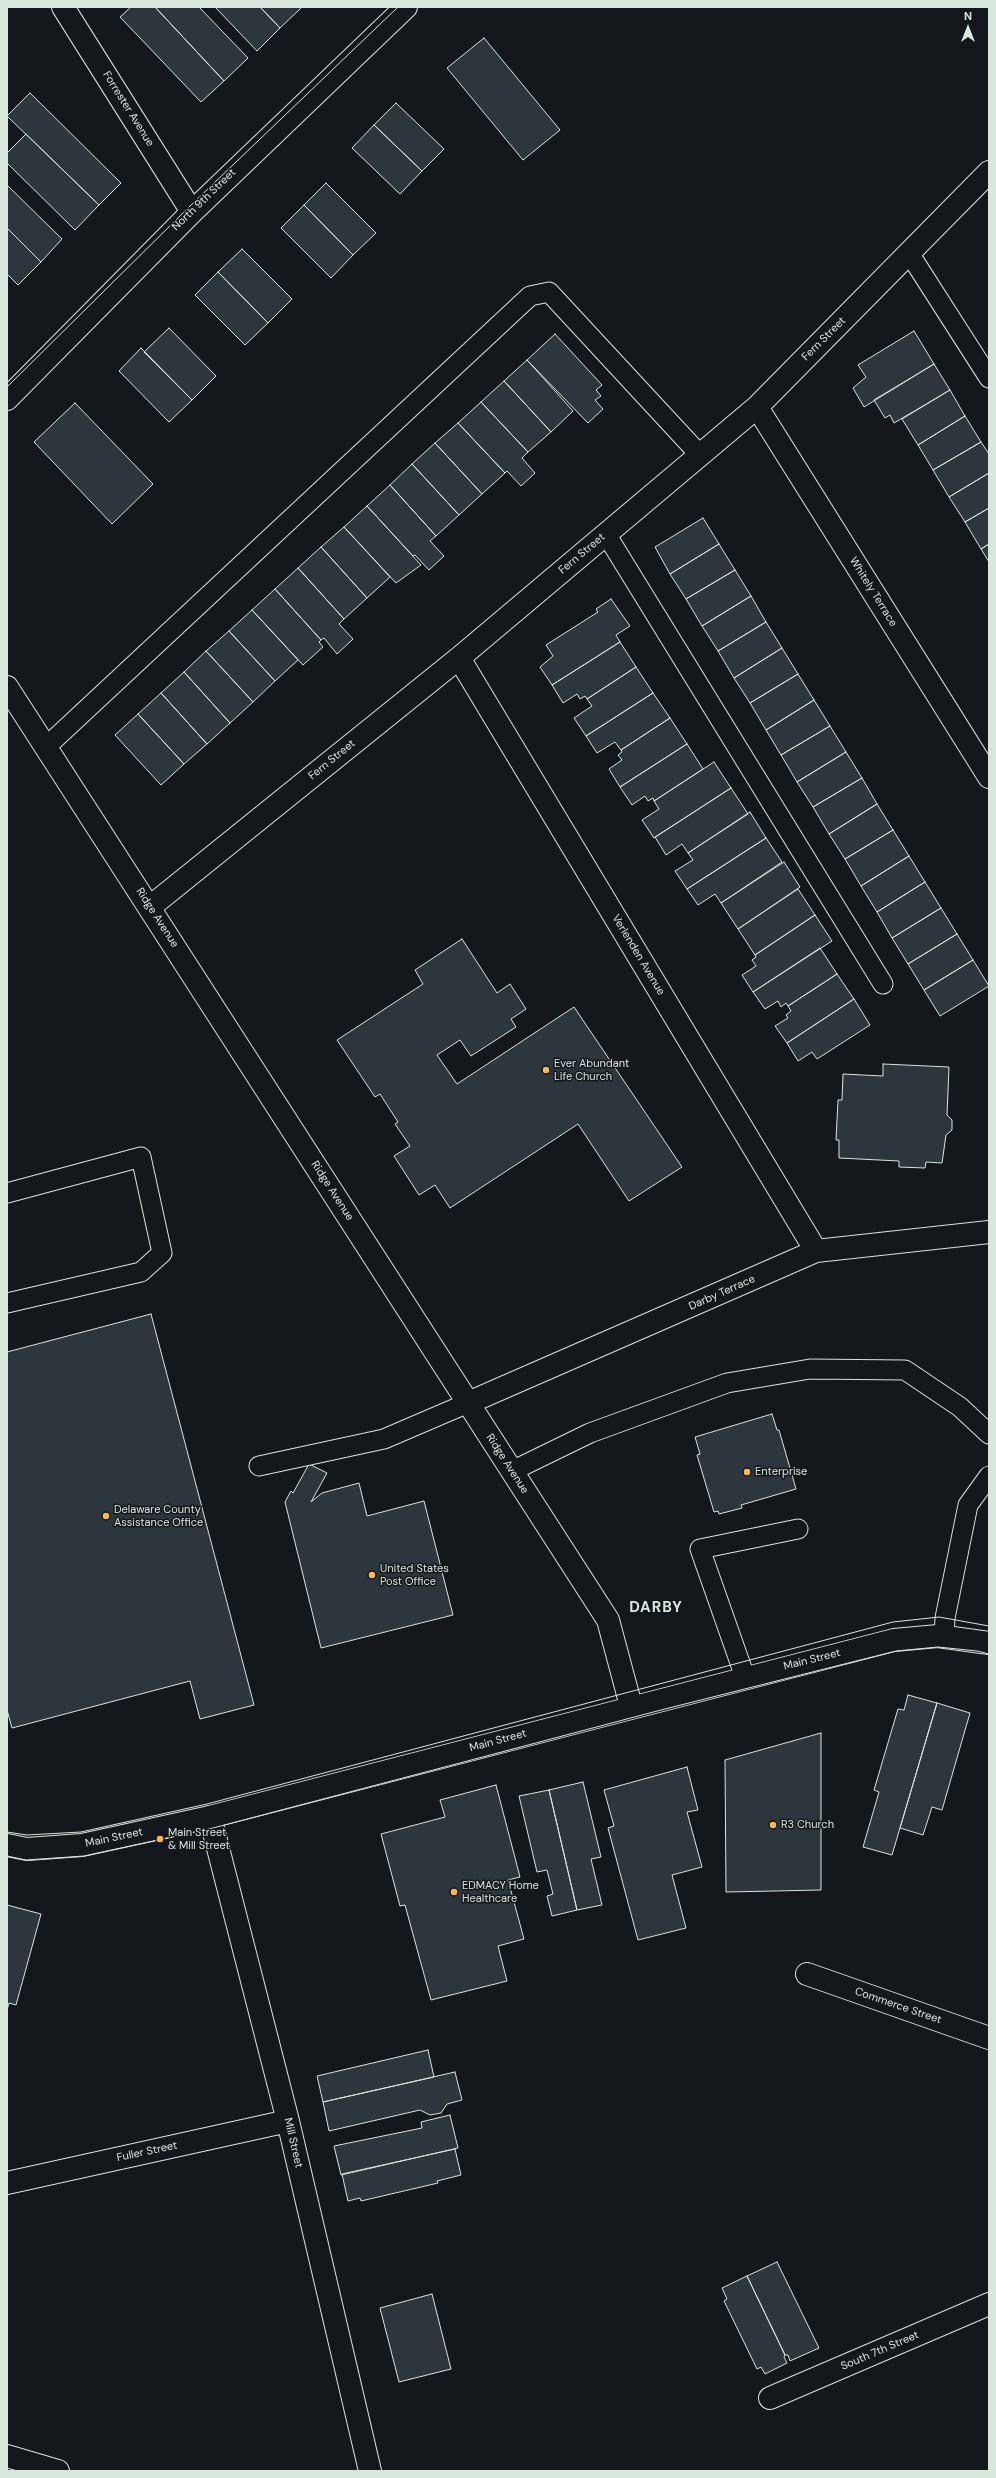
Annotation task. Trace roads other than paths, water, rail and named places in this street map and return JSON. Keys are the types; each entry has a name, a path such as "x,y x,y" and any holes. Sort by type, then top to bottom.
{"street":[{"name":"Forrester Avenue","path":"63,7 192,212"},
{"name":"North 9th Street","path":"7,399 192,212 406,7"},
{"name":"Fern Street","path":"150,907 459,658 757,407 989,172"},
{"name":"Whitely Terrace","path":"757,407 989,777"},
{"name":"Verlenden Avenue","path":"459,658 816,1251"},
{"name":"Ridge Avenue","path":"7,687 608,1620 631,1706"},
{"name":"Darby Terrace","path":"468,1403 816,1251 989,1232"},
{"name":"Main Street","path":"7,1845 27,1848 82,1845 210,1817 631,1706 894,1640 944,1636 989,1643"},
{"name":"Mill Street","path":"210,1817 288,2121 370,2471"},
{"name":"Commerce Street","path":"807,1974 989,2038"},
{"name":"Fuller Street","path":"7,2183 288,2121"},
{"name":"South 7th Street","path":"770,2398 989,2304"},
{"path":"7,2456 58,2471"}],"lane":[{"path":"909,253 989,378"},
{"path":"46,747 530,296 549,292 700,455"},
{"path":"606,534 883,984"},
{"path":"7,1193 141,1157 162,1253 141,1272 7,1303"},
{"path":"512,1470 590,1433 727,1383 810,1369 905,1370 960,1407 989,1434"},
{"path":"259,1466 384,1439 468,1403"},
{"path":"944,1636 945,1618 968,1505 989,1476"},
{"path":"745,1677 700,1549 798,1529"}],"tram line":[{"path":"7,387 189,207 398,7"},
{"path":"7,1832 27,1835 81,1832 207,1804 893,1622 939,1617 989,1626"},
{"path":"7,1856 26,1860 84,1856 213,1828 661,1710 896,1651 938,1647 977,1651 989,1654"}],"place":[{"name":"Ever Abundant Life Church","path":"546,1070"},
{"name":"Enterprise","path":"747,1472"},
{"name":"Delaware County Assistance Office","path":"106,1516"},
{"name":"United States Post Office","path":"372,1575"},
{"name":"R3 Church","path":"773,1825"},
{"name":"Main Street & Mill Street","path":"160,1839"},
{"name":"EDMACY Home Healthcare","path":"454,1892"}],"district":[{"name":"DARBY","path":"656,1608"}]}
